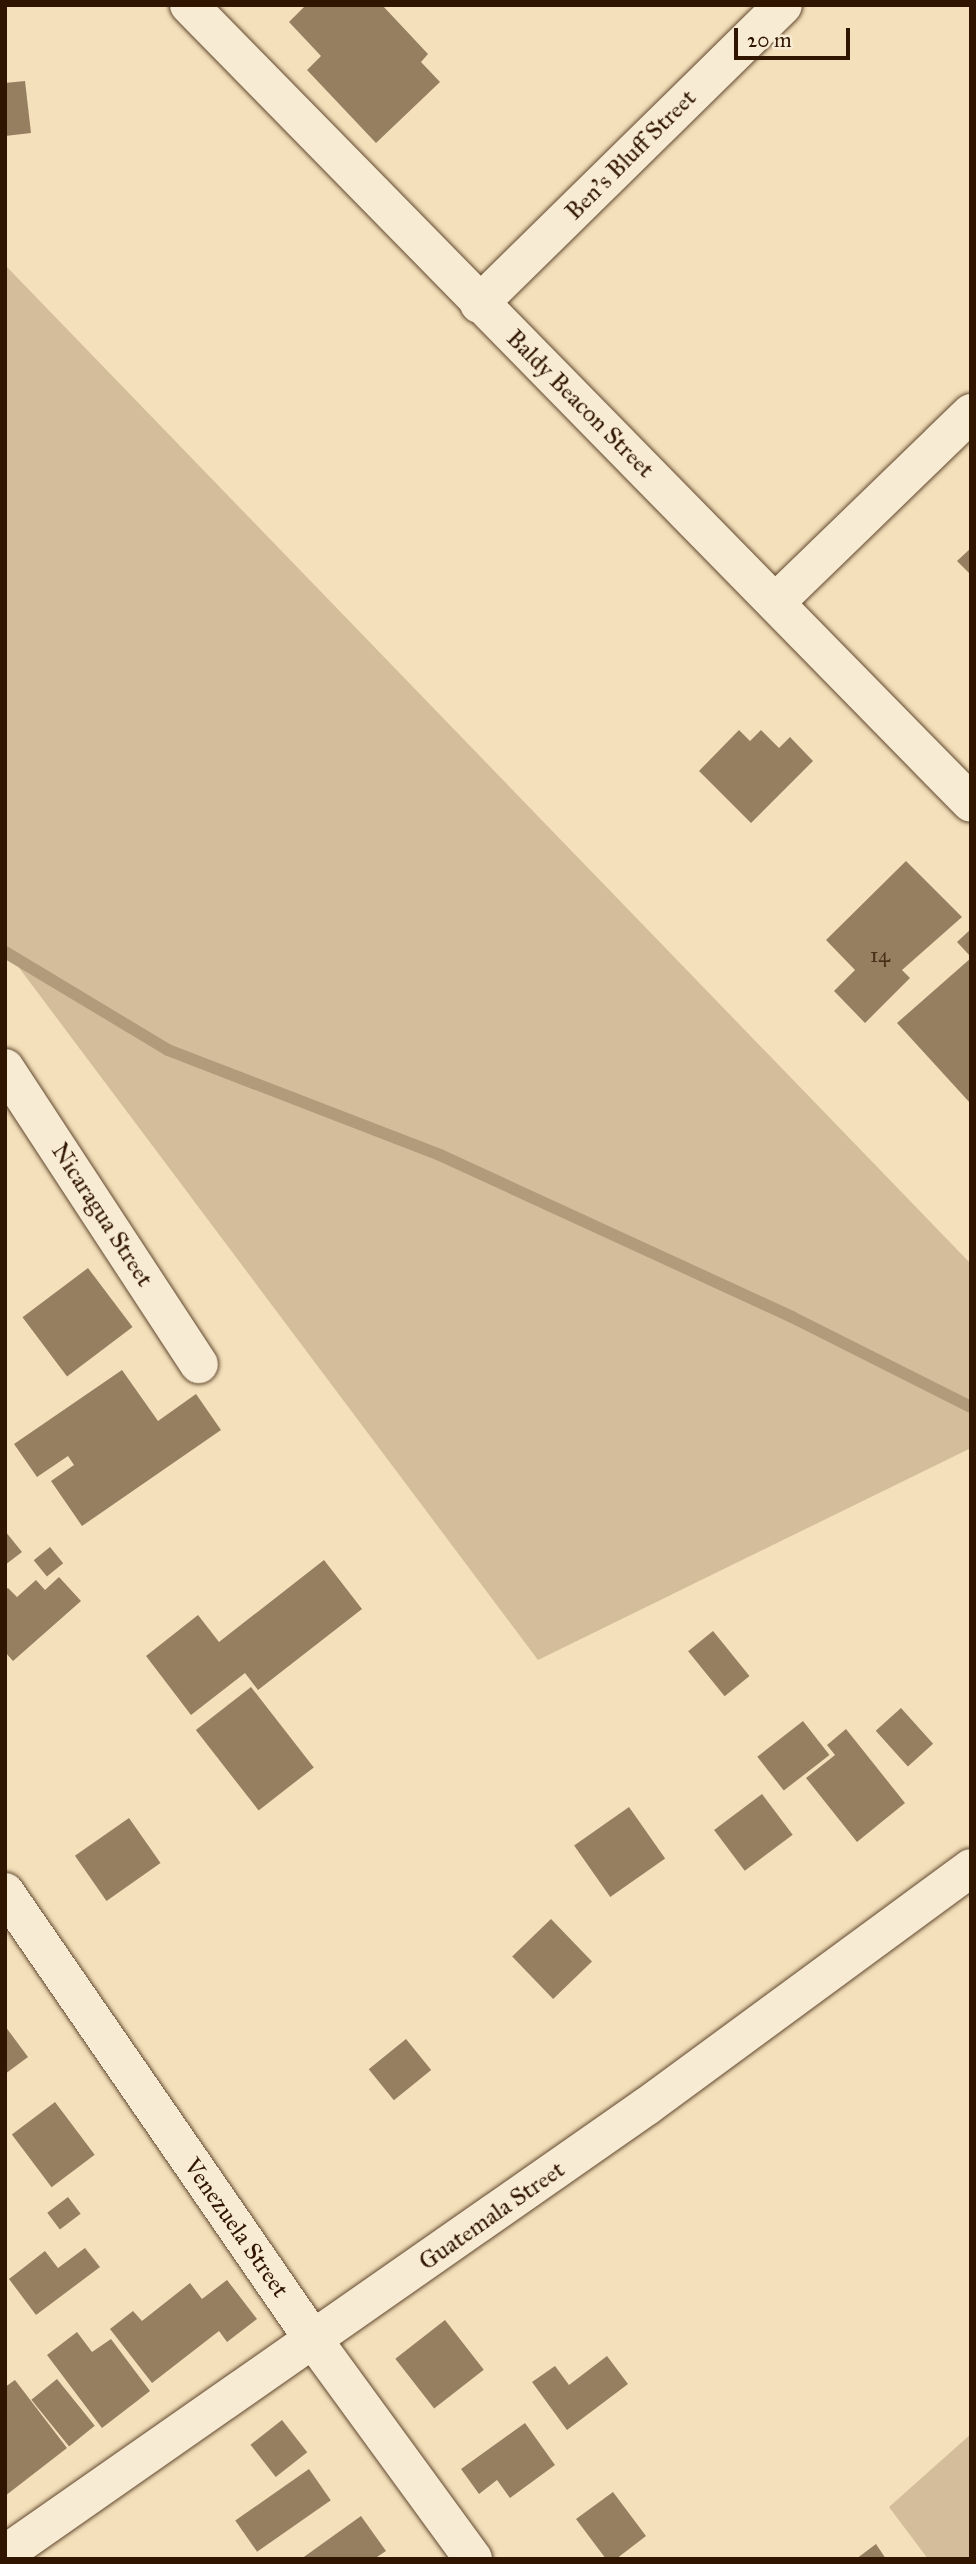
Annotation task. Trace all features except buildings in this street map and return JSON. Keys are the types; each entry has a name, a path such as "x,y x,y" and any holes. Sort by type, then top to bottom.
{"street":[{"name":"Baldy Beacon Street","path":"189,5 480,304 777,601 971,803"},
{"name":"Ben's Bluff Street","path":"480,304 783,5"},
{"path":"777,601 971,414"},
{"name":"Nicaragua Street","path":"5,1068 199,1364"},
{"name":"Guatemala Street","path":"5,2554 315,2342 971,1868"},
{"name":"Venezuela Street","path":"5,1892 315,2342 473,2559"}],"shaded area":[{"path":"5,265 971,1264 971,1448 538,1660 5,949"},
{"path":"971,2434 971,2559 928,2559 889,2507"}],"waterway":[{"path":"5,952 168,1050 440,1155 792,1317 971,1407"}]}
